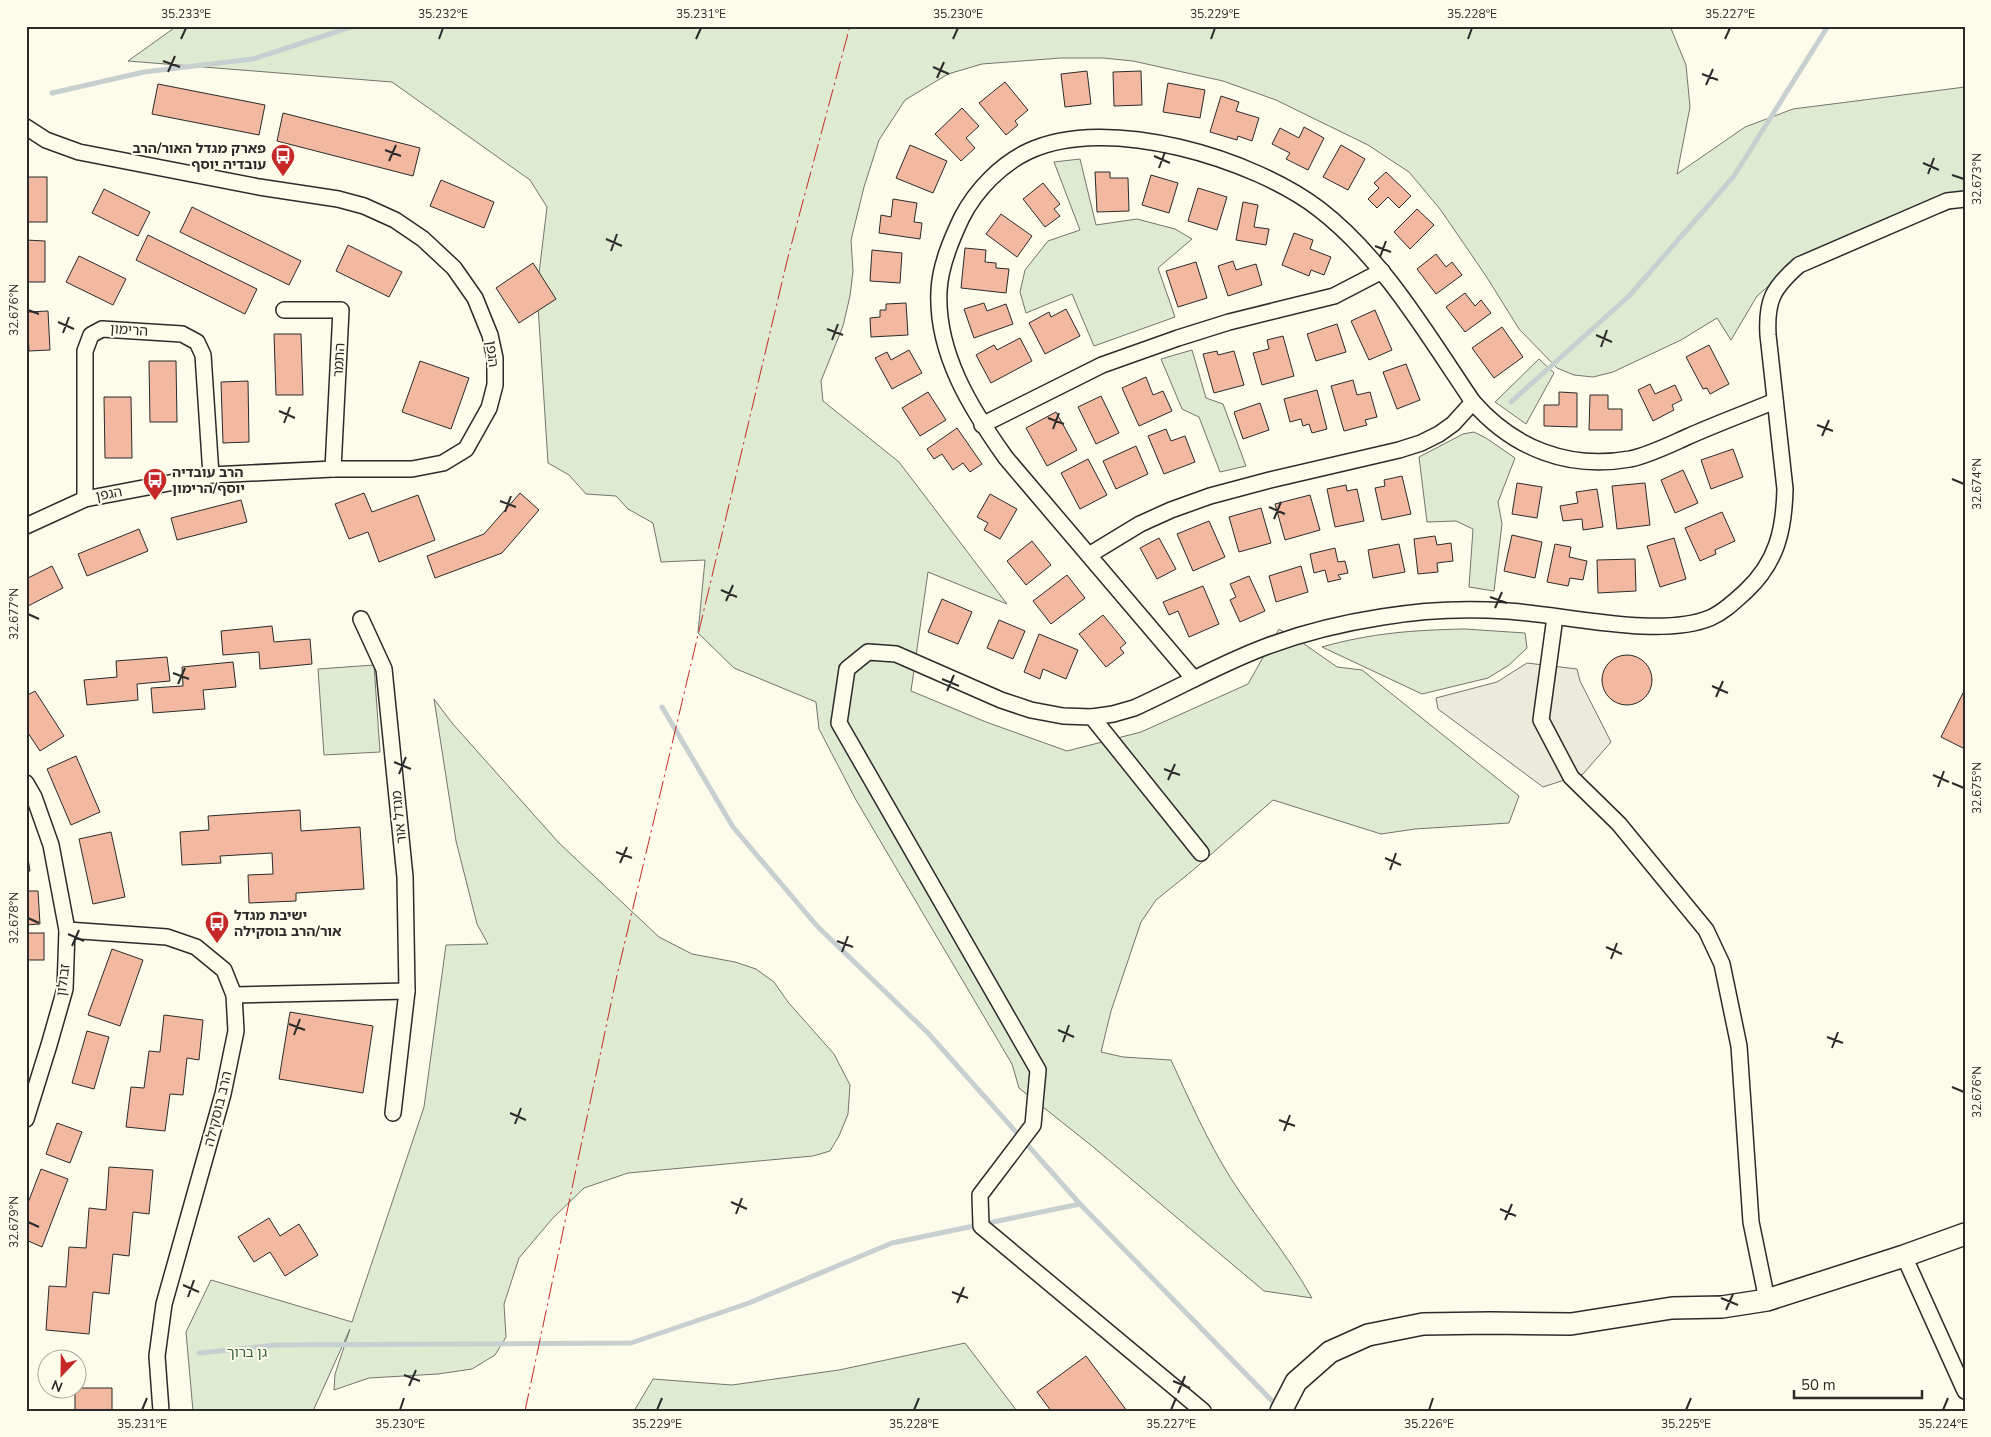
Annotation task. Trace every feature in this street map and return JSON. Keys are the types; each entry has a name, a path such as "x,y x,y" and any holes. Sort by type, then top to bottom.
{"street":[{"name":"הגפן","path":"26,127 46,140 79,152 259,187 338,199 364,206 395,220 423,240 454,268 475,298 490,334 495,358 495,385 489,408 466,449 443,463 412,469 333,469 211,474 85,498 26,526"},
{"path":"1194,679 1025,481 982,425 955,374 941,322 939,290 945,260 954,233 979,191 1010,162 1030,150 1055,142 1116,138 1183,148 1224,160 1290,189 1319,209 1347,233 1382,271 1426,332 1472,402 1487,418 1512,437 1538,450 1561,458 1585,462 1631,459 1775,401"},
{"path":"1202,1411 981,1226 980,1194 1032,1125 1038,1070 839,723 847,669 868,652 896,654 1001,700 1031,710 1063,716 1092,717 1134,708 1264,648 1308,633 1382,617 1423,611 1468,609 1508,611 1633,625 1664,626 1689,624 1710,618 1728,608 1752,586 1769,564 1779,541 1784,514 1785,489 1767,314 1773,296 1782,280 1799,265 1947,201 1965,199"},
{"path":"982,425 1102,365 1230,322 1334,296 1382,271"},
{"name":"התמר","path":"284,310 342,310 333,469"},
{"name":"הרימון","path":"85,498 85,351 91,335 102,329 182,334 197,342 203,354 211,474"},
{"path":"1088,555 1140,524 1210,496 1400,450 1421,443 1453,424 1472,402"},
{"path":"1555,617 1541,720 1570,777 1619,824 1706,930 1722,964 1739,1046 1751,1222 1767,1300"},
{"name":"מגדל אור","path":"361,619 384,669 405,877 407,991 393,1113"},
{"path":"1092,717 1201,852"},
{"name":"זבולון","path":"26,783 34,797 51,845 67,930 64,989 26,1119"},
{"name":"הרב בוסקילה","path":"67,930 167,937 196,947 224,970 234,995 236,1031 223,1094 164,1304 157,1356 161,1411"},
{"path":"234,995 407,991"},
{"path":"1281,1411 1296,1382 1330,1352 1368,1335 1423,1324 1571,1324 1672,1308 1722,1307 1767,1300 1904,1256 1965,1234"},
{"path":"1904,1256 1965,1390"}],"green space":[{"path":"177,26 1670,26 1686,65 1690,107 1677,174 1745,127 1793,109 1965,87 1965,204 1871,238 1778,278 1757,296 1731,340 1717,318 1681,340 1613,372 1593,377 1574,375 1557,368 1519,329 1486,276 1440,209 1409,172 1368,145 1276,100 1223,81 1133,61 1103,58 1061,58 982,64 948,74 905,100 879,140 864,187 851,240 853,271 850,296 843,326 821,381 823,401 899,462 1007,604 928,572 911,691 986,722 1067,751 1141,732 1248,684 1279,629 1337,667 1362,670 1519,796 1509,823 1415,829 1381,834 1273,800 1156,900 1141,922 1111,1011 1101,1052 1123,1057 1171,1060 1222,1163 1312,1298 1264,1291 1092,1146 1019,1088 1012,1064 856,800 819,729 816,702 734,668 698,633 705,560 661,562 653,523 628,509 616,496 586,494 569,475 548,463 537,290 547,207 530,180 392,82 128,61"},
{"path":"1080,159 1096,225 1137,219 1175,229 1192,239 1158,268 1175,317 1094,346 1072,294 1026,313 1020,292 1025,270 1048,241 1080,230 1054,162"},
{"path":"1192,350 1206,398 1223,404 1246,466 1220,472 1199,417 1182,409 1161,359"},
{"path":"1539,359 1554,373 1526,424 1495,402"},
{"path":"1474,432 1515,458 1498,502 1502,524 1494,591 1469,587 1473,529 1456,521 1427,522 1419,457 1463,434"},
{"path":"1465,629 1525,633 1527,648 1509,665 1488,678 1422,694 1322,647 1358,638 1393,633"},
{"path":"374,665 380,752 324,755 318,669"},
{"name":"גן ברוך","path":"434,699 452,723 559,843 659,937 692,954 735,962 756,969 774,982 788,1002 834,1054 850,1085 848,1114 839,1136 830,1151 813,1156 628,1173 584,1188 552,1219 519,1258 504,1304 506,1337 495,1355 472,1369 438,1374 369,1378 334,1390 335,1374 350,1329 313,1411 193,1411 186,1332 211,1280 352,1322 424,1107 446,945 488,944 477,924 456,841"},
{"path":"965,1343 1017,1411 634,1411 653,1379 732,1385 839,1370"}],"shaded area":[{"path":"1527,663 1577,669 1580,681 1611,742 1583,774 1543,787 1438,709 1436,698 1497,682"}],"building":[{"path":"1087,71 1091,104 1065,107 1061,74"},
{"path":"1141,71 1142,105 1114,106 1113,72"},
{"path":"1005,82 1028,110 1015,121 1018,125 1006,135 979,103"},
{"path":"1168,83 1205,90 1200,118 1163,112"},
{"path":"158,84 265,105 259,135 152,114"},
{"path":"1221,96 1239,102 1236,111 1259,118 1252,141 1238,136 1237,140 1210,132"},
{"path":"962,108 979,126 966,138 975,148 961,161 935,134"},
{"path":"283,113 420,148 413,176 277,141"},
{"path":"1304,127 1324,138 1308,170 1286,159 1290,153 1272,144 1280,128 1299,138"},
{"path":"910,145 947,161 933,193 896,178"},
{"path":"1341,145 1365,159 1348,190 1323,177"},
{"path":"1095,172 1110,172 1110,178 1128,178 1129,211 1097,212"},
{"path":"1386,172 1411,196 1399,208 1388,197 1377,208 1368,199 1379,188 1374,183"},
{"path":"1151,175 1178,183 1169,213 1142,205"},
{"path":"26,177 47,177 47,222 26,222"},
{"path":"441,180 494,202 484,228 430,206"},
{"path":"1043,183 1060,204 1054,209 1060,216 1045,227 1023,199"},
{"path":"1198,188 1227,197 1217,230 1188,221"},
{"path":"104,189 150,212 138,236 92,213"},
{"path":"893,199 917,203 914,222 922,223 920,239 879,233 881,215 891,217"},
{"path":"1243,202 1258,205 1254,227 1269,229 1266,245 1236,240"},
{"path":"192,207 301,261 289,285 180,232"},
{"path":"1417,209 1434,225 1410,249 1394,232"},
{"path":"1001,214 1032,236 1017,257 986,234"},
{"path":"1294,233 1313,240 1310,249 1331,257 1324,275 1311,270 1309,276 1282,265"},
{"path":"148,235 257,289 245,314 136,260"},
{"path":"26,240 45,241 45,282 26,282"},
{"path":"348,245 402,272 389,297 336,271"},
{"path":"965,248 986,250 985,262 996,263 996,268 1009,269 1006,293 961,288"},
{"path":"872,250 902,253 900,283 870,281"},
{"path":"1436,254 1446,267 1452,262 1462,275 1436,294 1417,269"},
{"path":"79,256 126,279 113,305 66,282"},
{"path":"1233,261 1236,270 1256,264 1262,285 1228,296 1218,266"},
{"path":"1196,262 1207,298 1178,307 1166,271"},
{"path":"533,263 556,299 519,323 496,288"},
{"path":"1465,293 1475,306 1481,300 1491,313 1465,332 1446,307"},
{"path":"906,303 908,335 871,337 870,318 880,317 880,310 886,310 886,304"},
{"path":"984,303 987,311 1006,304 1013,324 974,338 964,309"},
{"path":"1066,309 1080,336 1045,354 1029,323 1049,312 1051,317"},
{"path":"1375,310 1392,350 1369,360 1351,321"},
{"path":"48,311 50,350 29,351 27,312"},
{"path":"1337,324 1346,352 1316,361 1307,334"},
{"path":"1502,327 1523,357 1494,378 1472,348"},
{"path":"274,334 301,334 303,395 276,395"},
{"path":"1283,336 1294,376 1262,385 1253,353 1269,349 1267,340"},
{"path":"1020,338 1032,361 991,383 976,355 994,345 997,350"},
{"path":"1709,345 1729,384 1710,394 1707,388 1703,389 1686,357"},
{"path":"909,350 922,373 892,389 875,358 887,352 891,360"},
{"path":"1217,351 1218,355 1234,351 1244,385 1214,393 1203,354"},
{"path":"149,361 176,361 177,422 150,422"},
{"path":"420,361 469,378 451,429 402,412"},
{"path":"1406,364 1420,400 1397,409 1383,372"},
{"path":"1146,377 1153,395 1163,391 1172,411 1139,426 1122,388"},
{"path":"1353,380 1357,395 1370,392 1377,417 1365,420 1367,425 1344,431 1331,386"},
{"path":"248,381 249,442 223,443 221,382"},
{"path":"1650,384 1655,394 1675,385 1682,400 1672,405 1674,410 1653,421 1638,390"},
{"path":"1317,390 1327,429 1312,433 1309,424 1303,426 1301,419 1290,422 1284,399"},
{"path":"928,392 946,420 920,436 902,408"},
{"path":"1559,392 1577,393 1577,427 1544,426 1544,405 1559,405"},
{"path":"1590,395 1608,395 1608,409 1622,409 1622,430 1589,430"},
{"path":"1101,396 1119,433 1096,444 1078,407"},
{"path":"104,397 131,397 132,458 105,458"},
{"path":"1260,403 1269,430 1243,439 1234,412"},
{"path":"1056,412 1077,450 1047,466 1026,428"},
{"path":"957,428 982,464 970,472 963,463 953,470 942,454 934,459 927,449"},
{"path":"1166,429 1171,441 1185,436 1195,462 1164,474 1148,436"},
{"path":"1136,446 1148,474 1116,489 1103,461"},
{"path":"1733,449 1743,477 1711,489 1701,460"},
{"path":"1088,459 1107,495 1080,509 1061,473"},
{"path":"1683,470 1698,503 1675,513 1661,480"},
{"path":"1402,476 1411,514 1382,520 1375,488 1385,486 1384,480"},
{"path":"1517,483 1542,487 1537,518 1512,514"},
{"path":"1645,483 1650,525 1617,529 1612,486"},
{"path":"1346,485 1347,491 1357,489 1364,521 1335,527 1327,489"},
{"path":"1597,489 1603,527 1583,530 1582,519 1563,521 1560,506 1578,503 1576,492"},
{"path":"364,493 372,512 418,495 435,540 379,562 368,532 349,539 335,504"},
{"path":"520,493 539,510 502,553 435,578 427,556 484,534"},
{"path":"990,494 1017,509 1000,539 984,530 988,523 977,517"},
{"path":"1310,495 1320,530 1285,540 1275,504"},
{"path":"241,500 247,522 177,540 171,518"},
{"path":"1261,508 1271,543 1239,552 1229,517"},
{"path":"1722,512 1735,541 1715,550 1716,554 1700,561 1685,528"},
{"path":"1209,521 1225,557 1193,571 1177,534"},
{"path":"139,529 148,551 87,576 78,554"},
{"path":"1512,535 1542,542 1535,578 1504,571"},
{"path":"1435,536 1437,545 1451,543 1453,561 1437,563 1438,572 1418,574 1414,539"},
{"path":"1159,538 1176,569 1157,579 1140,548"},
{"path":"1674,538 1686,579 1660,587 1647,546"},
{"path":"1032,541 1051,565 1026,585 1007,561"},
{"path":"1399,544 1405,572 1373,578 1368,550"},
{"path":"1555,544 1571,547 1569,557 1587,561 1583,580 1570,578 1568,586 1547,582"},
{"path":"1335,548 1338,562 1345,561 1348,573 1338,575 1341,579 1328,582 1325,570 1314,573 1310,554"},
{"path":"1635,559 1636,591 1598,593 1597,560"},
{"path":"52,566 63,588 26,607 26,579"},
{"path":"1301,566 1308,592 1276,602 1269,576"},
{"path":"1067,575 1085,598 1051,624 1033,601"},
{"path":"1249,576 1265,611 1240,622 1230,600 1236,597 1230,584"},
{"path":"1203,586 1219,624 1189,637 1178,611 1169,615 1163,602"},
{"path":"942,599 972,612 958,644 928,632"},
{"path":"1103,615 1126,643 1120,648 1124,653 1106,667 1079,634"},
{"path":"999,620 1025,631 1013,659 987,648"},
{"path":"272,626 274,642 310,639 312,664 260,669 259,652 223,655 221,631"},
{"path":"1039,634 1078,650 1066,679 1043,669 1040,679 1024,672"},
{"path":"1627,655 1641,659 1648,666 1652,680 1648,694 1641,701 1627,705 1613,701 1606,694 1602,680 1606,666 1613,659"},
{"path":"167,657 170,681 137,684 138,700 87,705 84,680 117,677 116,661"},
{"path":"233,662 236,687 203,690 205,709 153,713 151,688 183,686 182,667"},
{"path":"1965,689 1965,749 1941,737"},
{"path":"35,691 64,736 40,751 26,730 26,696"},
{"path":"76,756 100,812 71,825 47,769"},
{"path":"300,810 301,831 360,827 364,889 296,893 296,901 249,903 248,875 273,874 272,853 220,856 221,863 182,865 180,832 209,830 208,816"},
{"path":"111,832 125,897 93,904 79,839"},
{"path":"26,845 30,871 26,872"},
{"path":"26,891 38,891 40,924 26,925"},
{"path":"26,933 44,933 44,960 26,960"},
{"path":"112,949 143,960 120,1026 88,1015"},
{"path":"290,1012 373,1026 363,1093 279,1079"},
{"path":"164,1015 203,1020 199,1060 187,1058 183,1095 170,1094 165,1131 126,1127 131,1087 144,1088 149,1051 160,1052"},
{"path":"87,1031 109,1037 94,1089 72,1083"},
{"path":"57,1123 82,1132 70,1163 46,1154"},
{"path":"109,1167 153,1170 149,1214 133,1212 129,1256 113,1254 109,1294 93,1292 89,1334 46,1330 49,1286 66,1287 69,1247 86,1248 89,1208 106,1210"},
{"path":"41,1169 68,1179 42,1247 26,1240 26,1208"},
{"path":"269,1218 280,1236 299,1224 318,1255 285,1276 270,1252 254,1262 238,1237"},
{"path":"1086,1356 1127,1411 1051,1411 1037,1392"},
{"path":"88,1388 112,1388 112,1411 75,1411 75,1400 88,1400"}],"waterway":[{"path":"52,93 144,72 253,59 354,26"},
{"path":"1511,402 1629,296 1734,176 1828,26"},
{"path":"662,707 733,827 817,926 928,1033 1080,1204 1277,1406"},
{"path":"199,1353 277,1345 631,1343 749,1303 892,1243 1080,1204"}],"power":[{"path":"525,1411 617,975 788,257 850,26"}],"place":[{"name":"פארק מגדל האור/הרב עובדיה יוסף","path":"283,177"},
{"name":"הרב עובדיה יוסף/הרימון","path":"155,501"},
{"name":"ישיבת מגדל אור/הרב בוסקילה","path":"217,944"}]}
